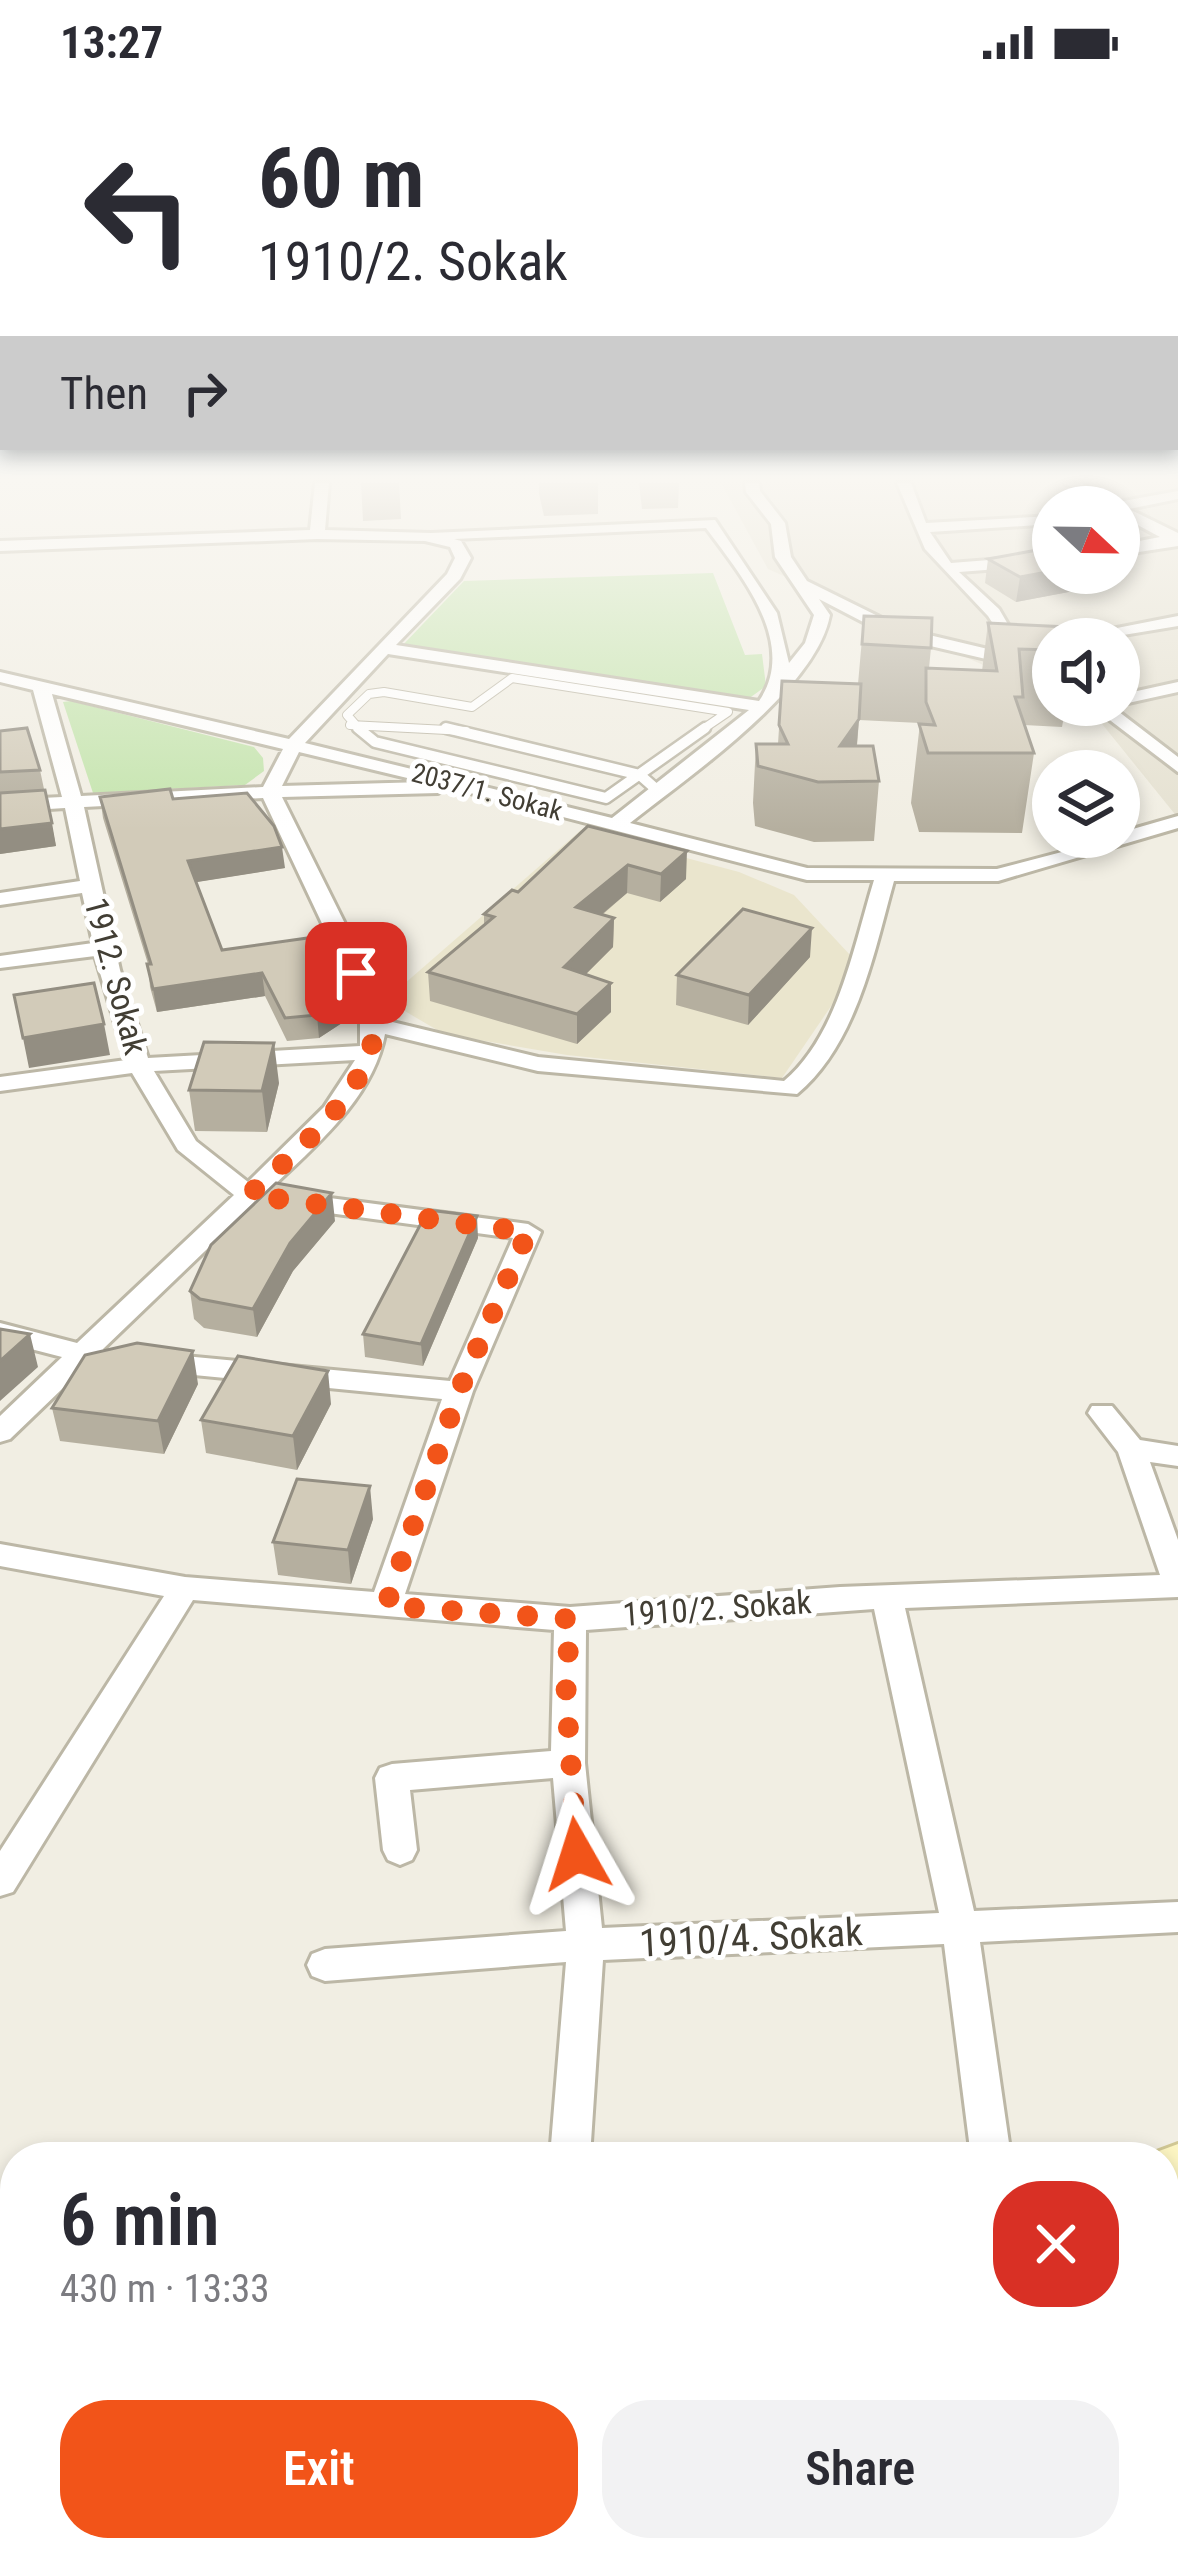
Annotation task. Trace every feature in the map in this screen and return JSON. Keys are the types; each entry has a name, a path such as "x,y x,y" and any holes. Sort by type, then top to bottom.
{"street":[{"path":"269,792 295,744 430,599"},
{"path":"762,599 777,644 782,679"},
{"path":"614,826 764,707 820,632 822,615 811,599"},
{"path":"830,599 898,633 1032,665"},
{"path":"983,599 1007,628 1013,648 1032,659"},
{"path":"1140,627 1178,621"},
{"path":"1013,648 1032,645"},
{"path":"384,648 764,707"},
{"name":"2037/1. Sokak","path":"0,677 295,744 807,874 977,876 1014,872 1178,822"},
{"name":"1912. Sokak","path":"41,686 73,802 104,948 139,1065 187,1145 249,1195"},
{"path":"1140,695 1178,687"},
{"path":"1126,726 1178,766"},
{"path":"0,806 407,790 449,782"},
{"path":"0,1432 348,1096 369,1052 374,1010 269,792"},
{"path":"374,1025 538,1064 789,1089 801,1080 845,1003 885,876"},
{"path":"0,899 91,886"},
{"path":"0,962 104,948"},
{"path":"0,1084 139,1065 369,1052"},
{"path":"249,1195 528,1232 459,1391 386,1606"},
{"path":"0,1332 81,1355 459,1391"},
{"path":"1102,1413 1131,1449 1178,1584"},
{"path":"1131,1449 1178,1456"},
{"name":"1910/2. Sokak","path":"0,1555 184,1588 570,1619 1178,1584"},
{"path":"0,1881 184,1588"},
{"path":"887,1599 960,1928 989,2142"},
{"path":"570,1619 568,1762 586,1945 571,2142"},
{"path":"400,1850 392,1778 568,1762"},
{"name":"1910/4. Sokak","path":"325,1965 586,1945 1178,1917"}],"lane":[{"path":"512,678 728,712 615,794 602,798 375,742 350,725 347,715 375,693 466,707 478,706 512,678"},
{"path":"447,726 466,707"},
{"path":"350,725 400,720 447,726 640,775 657,790"}],"shaded area":[{"path":"835,599 1178,599 1178,818 1140,771 1140,750 1123,750 1104,726 1140,726 1140,618 1032,618 1032,687"},
{"path":"581,830 739,872 794,895 852,957 838,996 782,1078 567,1055 444,1034 403,1010 396,991"}],"green space":[{"path":"447,599 723,599 745,655 762,654 766,686 744,702 400,648"},
{"path":"63,702 254,747 263,758 264,771 245,785 93,793"}],"building":[{"path":"864,616 932,618 931,648 862,644"},
{"path":"988,623 1032,625 1032,649 1019,649 1023,697 1015,697 1032,753 928,753 919,724 935,725 926,702 926,668 997,671"},
{"path":"782,681 861,684 859,719 840,746 873,746 879,781 818,782 758,766 756,744 788,744 779,725"},
{"path":"27,728 40,770 0,772 0,731"},
{"path":"170,789 173,799 247,793 274,826 282,847 188,861 222,950 322,936 343,998 317,1015 285,1018 262,973 153,989 147,964 151,964 100,797"},
{"path":"45,790 52,823 0,829 0,793"},
{"path":"588,826 687,851 661,874 628,865 576,907 614,918 564,967 611,983 577,1014 428,972 494,917 484,914 512,890 518,892"},
{"path":"743,909 812,928 749,995 677,975"},
{"path":"94,983 104,1024 23,1038 14,995"},
{"path":"204,1042 274,1043 262,1091 189,1090"},
{"path":"276,1183 332,1193 290,1243 253,1309 200,1299 190,1291 211,1245"},
{"path":"428,1210 477,1216 421,1344 363,1334"},
{"path":"0,1329 30,1334 0,1361"},
{"path":"137,1343 193,1351 158,1421 52,1408 85,1355"},
{"path":"238,1356 328,1371 293,1436 201,1420"},
{"path":"297,1479 370,1486 348,1550 273,1542"}],"route":[{"path":"356,973 374,1010 374,1037 348,1096 249,1195 528,1232 459,1391 386,1606 570,1619 568,1762 577,1854"}]}
